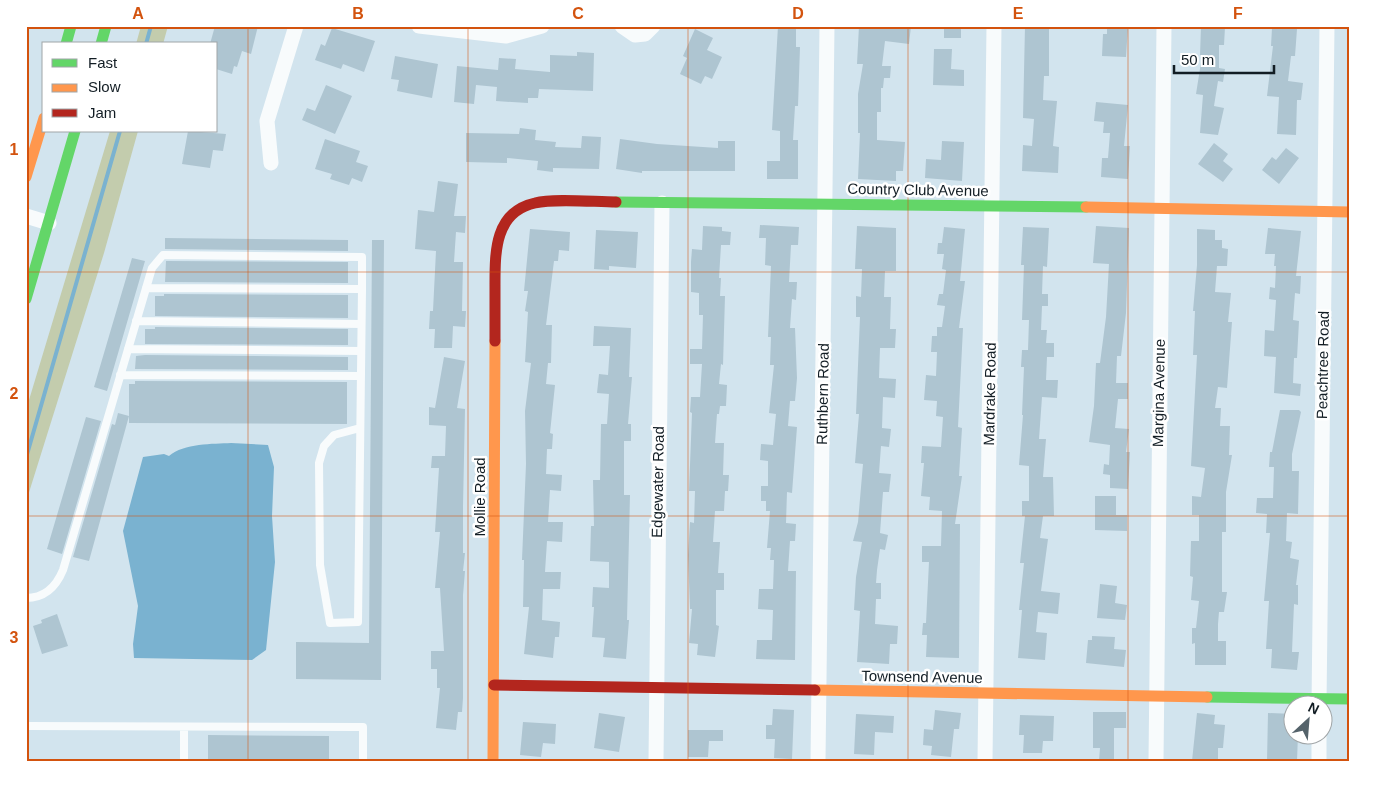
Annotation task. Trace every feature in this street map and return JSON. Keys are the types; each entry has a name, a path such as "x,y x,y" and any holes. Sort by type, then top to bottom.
{"street":[{"path":"67,42 71,26"},
{"path":"102,42 106,26"},
{"path":"271,163 267,121 296,26"},
{"path":"419,26 506,36 542,26"},
{"path":"622,26 635,36 645,34 653,26"},
{"name":"Ruthbern Road","path":"818,761 827,26"},
{"name":"Mardrake Road","path":"985,761 994,26"},
{"name":"Margina Avenue","path":"1156,761 1164,26"},
{"name":"Peachtree Road","path":"1319,694 1328,26"},
{"path":"26,177 42,125"},
{"path":"26,299 32,257 49,223 75,132"},
{"name":"Country Club Avenue","path":"499,233 512,213 536,202 825,203 1350,212"},
{"name":"Edgewater Road","path":"656,761 662,203"},
{"path":"26,216 49,223"},
{"name":"Mollie Road","path":"493,761 495,255 499,233"},
{"name":"Townsend Avenue","path":"494,685 1156,696 1284,701"},
{"name":"Townsend Avenue","path":"1334,701 1350,699"},
{"path":"1319,744 1319,761"}],"lane":[{"path":"26,598 47,593 60,578 152,268 162,255 362,257 358,622 330,623 320,565 319,462 324,446 334,435 360,428"},
{"path":"146,288 362,289"},
{"path":"136,321 361,324"},
{"path":"128,349 361,351"},
{"path":"120,375 361,376"},
{"path":"26,726 363,728 363,761"},
{"path":"184,727 184,761"}],"green space":[{"path":"141,26 168,26 164,42 137,42"},
{"path":"110,132 138,132 104,253 26,502 26,410"}],"water":[{"path":"231,443 268,445 274,467 272,516 275,562 266,650 252,660 134,658 133,644 138,606 123,531 143,457 164,454 169,456 190,446"}],"building":[{"path":"215,26 258,26 251,54 242,51 237,67 234,66 232,74 218,70 218,42 211,42"},
{"path":"778,26 796,26 796,47 800,47 798,106 795,106 793,140 798,140 798,179 767,179 767,161 780,161 780,131 772,130"},
{"path":"859,26 911,26 909,44 885,41 882,66 891,66 890,78 884,78 883,88 881,88 881,112 877,112 877,140 905,142 903,171 896,171 896,181 858,179 860,133 858,133 858,94 863,64 857,64"},
{"path":"944,26 961,26 961,38 944,38"},
{"path":"1025,26 1049,26 1049,76 1044,76 1043,100 1057,101 1053,146 1059,147 1058,173 1022,171 1023,145 1032,146 1034,119 1023,118"},
{"path":"1107,26 1128,26 1126,57 1102,56 1103,34 1107,34"},
{"path":"1201,26 1225,27 1224,45 1219,45 1219,68 1225,69 1223,82 1218,81 1214,106 1224,108 1218,135 1200,133 1203,95 1196,94 1202,56 1200,56"},
{"path":"332,28 375,41 364,72 343,64 341,69 315,60 321,44 325,46"},
{"path":"1272,28 1297,29 1295,56 1291,56 1288,81 1303,83 1301,100 1297,100 1296,135 1277,134 1279,97 1267,96 1273,46 1271,46"},
{"path":"695,29 713,38 707,50 722,57 712,79 705,76 701,84 680,74 687,58 683,56"},
{"path":"934,49 952,49 951,69 964,70 964,86 933,85"},
{"path":"577,52 594,53 593,91 539,89 538,98 528,98 528,103 496,101 497,87 476,85 474,104 454,102 457,66 498,70 499,58 516,59 515,69 550,72 550,55 577,56"},
{"path":"395,56 438,64 432,98 397,91 399,80 391,79"},
{"path":"326,85 352,96 335,134 302,120 307,108 315,111"},
{"path":"1096,102 1128,105 1124,146 1130,146 1128,179 1101,177 1102,158 1108,158 1110,133 1103,133 1104,122 1094,121"},
{"path":"520,128 536,130 535,140 556,142 555,147 581,148 582,136 601,137 599,169 553,168 553,172 537,170 538,161 507,158 507,163 466,162 466,133 519,134"},
{"path":"188,132 226,134 223,151 213,150 210,168 182,164"},
{"path":"325,139 360,151 356,162 368,166 362,182 352,178 349,185 330,179 332,174 315,169"},
{"path":"620,139 657,144 718,148 718,141 735,141 735,171 642,171 642,173 616,169"},
{"path":"942,141 964,142 962,181 925,178 926,159 941,160"},
{"path":"1214,143 1228,154 1223,161 1233,169 1223,182 1198,164"},
{"path":"1286,148 1299,158 1279,184 1262,170 1272,157 1276,160"},
{"path":"438,181 458,184 454,216 466,216 465,233 456,232 454,262 463,262 462,311 466,311 465,327 453,326 452,348 434,348 435,329 429,329 430,311 433,311 436,251 415,249 418,210 434,212"},
{"path":"760,225 799,227 798,245 791,245 789,282 797,282 796,300 792,299 790,328 795,328 797,378 795,401 790,401 788,426 797,427 792,493 787,492 786,523 796,524 795,541 790,541 788,571 796,571 795,660 756,659 757,640 772,640 773,610 758,609 759,589 773,589 774,560 770,560 771,548 767,548 770,511 766,511 766,501 761,501 761,486 768,486 768,461 760,460 761,444 773,445 776,414 769,413 774,365 770,365 771,337 768,337 771,266 765,265 766,238 759,238"},
{"path":"703,226 722,227 722,231 731,232 730,245 721,245 719,278 721,278 720,296 725,296 723,365 721,364 719,384 727,385 726,406 720,406 719,414 717,414 715,443 724,443 723,475 729,475 728,491 725,491 724,511 715,511 713,542 720,542 718,573 724,573 724,590 716,590 716,625 719,626 715,657 697,655 698,644 689,643 692,609 690,609 688,555 690,522 694,523 695,491 689,491 692,413 690,412 691,397 700,397 702,364 690,364 690,349 702,349 703,315 699,315 699,293 691,292 691,262 692,249 702,250"},
{"path":"857,226 896,228 896,271 885,271 884,297 891,297 890,329 896,329 895,348 880,348 879,378 896,379 895,398 883,397 882,428 891,429 889,447 881,446 879,473 891,474 889,492 883,492 880,533 888,535 885,550 880,549 876,583 881,583 881,599 876,599 875,624 898,626 897,644 890,644 889,664 857,662 860,611 854,610 856,577 862,542 853,541 858,522 863,464 855,463 859,414 856,414 860,317 856,317 856,296 861,297 862,269 855,269"},
{"path":"1096,226 1129,228 1126,313 1121,356 1117,356 1116,383 1128,383 1128,399 1118,399 1115,428 1129,429 1126,452 1130,452 1128,489 1110,488 1110,475 1103,474 1104,464 1109,465 1110,445 1089,442 1094,406 1096,363 1100,363 1106,317 1109,264 1093,263"},
{"path":"944,227 965,229 960,281 965,281 959,328 963,328 958,427 962,428 959,476 962,476 955,524 960,524 959,658 926,657 927,635 922,635 923,623 926,623 929,562 922,562 922,546 941,546 942,511 929,510 930,497 921,496 924,463 921,463 922,446 941,447 943,417 936,416 937,401 924,400 926,375 936,376 937,352 931,352 932,336 937,336 937,327 942,327 945,306 937,305 939,294 943,294 946,270 942,269 944,254 937,254 938,243 942,243"},
{"path":"1023,227 1049,228 1047,267 1043,266 1042,294 1048,294 1048,306 1042,306 1041,330 1047,330 1046,343 1054,343 1054,357 1047,357 1046,380 1058,380 1057,398 1042,397 1039,439 1046,439 1043,477 1053,477 1054,516 1043,516 1040,538 1048,539 1041,591 1060,593 1058,614 1038,612 1036,632 1047,633 1045,660 1018,658 1022,610 1019,610 1024,563 1020,563 1025,516 1022,516 1022,501 1029,501 1029,466 1019,465 1023,415 1024,367 1021,367 1022,350 1028,350 1029,320 1022,320 1024,265 1021,265"},
{"path":"1268,228 1301,231 1296,276 1301,276 1300,294 1295,293 1293,320 1299,321 1297,358 1294,358 1293,383 1301,384 1300,396 1274,393 1276,357 1264,356 1265,330 1274,331 1276,300 1269,299 1270,287 1275,288 1276,266 1274,266 1275,254 1265,254"},
{"path":"530,229 570,232 569,251 559,250 558,261 554,261 546,325 552,325 551,363 548,363 546,384 555,385 550,433 553,434 552,449 547,449 546,474 562,475 561,491 550,490 548,522 563,522 562,542 547,541 545,572 561,572 560,589 543,589 542,620 560,622 559,637 555,637 553,658 524,654 529,607 523,607 524,560 522,560 526,464 525,411 531,363 525,362 528,312 525,311 528,291 524,291"},
{"path":"1197,229 1215,230 1215,240 1222,240 1222,248 1228,249 1227,266 1217,266 1215,292 1231,293 1228,322 1232,322 1227,388 1218,387 1215,408 1221,408 1220,426 1230,426 1229,455 1232,455 1226,492 1226,532 1222,532 1222,592 1227,592 1224,612 1219,612 1218,624 1218,641 1226,641 1226,665 1195,665 1195,643 1192,644 1192,628 1196,628 1199,601 1191,600 1193,577 1190,576 1191,541 1199,541 1199,515 1192,515 1192,496 1201,497 1205,468 1191,466 1197,355 1193,355 1195,311 1193,311 1197,265"},
{"path":"596,230 638,232 636,268 609,266 609,270 594,269"},
{"path":"165,238 348,240 348,251 165,249"},
{"path":"372,240 384,240 381,680 296,679 296,642 369,643"},
{"path":"132,258 145,261 107,391 94,387"},
{"path":"166,261 348,262 348,283 165,282"},
{"path":"164,294 348,295 348,318 155,316 155,296 164,296"},
{"path":"594,326 631,328 629,377 632,377 628,424 631,424 631,441 624,441 624,495 630,495 627,620 629,620 626,659 603,657 605,638 592,637 593,587 609,588 609,562 590,561 591,526 594,526 593,480 600,480 601,424 607,424 609,394 597,393 599,374 608,375 610,346 593,346"},
{"path":"155,327 348,329 348,345 145,344 145,329 155,329"},
{"path":"136,356 348,357 348,370 135,369"},
{"path":"444,357 465,361 457,408 465,409 463,553 465,553 463,571 465,571 463,595 463,698 462,712 458,712 456,730 436,728 440,688 437,688 437,669 431,669 431,651 444,651 440,588 435,588 440,532 435,532 439,468 431,468 432,456 445,456 446,426 429,425 429,407 435,408"},
{"path":"135,381 347,382 347,424 129,423 129,384 135,384"},
{"path":"1280,410 1299,410 1301,412 1292,454 1292,471 1299,471 1298,514 1287,513 1286,541 1292,542 1290,558 1299,560 1296,585 1298,585 1298,605 1294,604 1292,652 1299,652 1297,670 1271,668 1272,649 1266,649 1269,601 1264,601 1270,533 1266,533 1267,514 1256,513 1257,498 1273,498 1274,467 1269,467 1270,452 1272,452"},
{"path":"118,413 129,416 89,561 73,557 112,424 115,425"},
{"path":"86,417 101,421 62,554 47,549"},
{"path":"1095,496 1116,496 1116,515 1127,515 1127,531 1095,530"},
{"path":"1100,584 1117,586 1115,603 1127,605 1125,620 1097,618"},
{"path":"57,614 68,646 42,654 33,626 42,623 41,620"},
{"path":"1092,636 1115,637 1114,649 1126,650 1124,667 1086,663 1088,640 1092,640"},
{"path":"773,709 794,710 792,759 774,758 775,739 766,739 766,725 772,725"},
{"path":"935,710 961,713 959,729 954,729 951,757 931,755 932,746 923,745 924,729 933,730"},
{"path":"1093,712 1126,712 1126,728 1114,728 1114,761 1099,761 1100,748 1093,748"},
{"path":"599,713 625,717 619,752 594,748"},
{"path":"1197,713 1215,715 1214,724 1225,725 1223,748 1218,748 1218,761 1192,761"},
{"path":"1268,713 1284,714 1284,744 1298,744 1297,761 1267,761"},
{"path":"856,714 894,716 893,733 875,732 874,755 854,754"},
{"path":"1020,715 1054,716 1053,741 1043,741 1042,753 1023,753 1024,735 1019,735"},
{"path":"523,722 556,724 555,744 543,743 541,757 520,755"},
{"path":"688,730 723,730 723,741 709,741 708,757 688,757"},
{"path":"208,735 329,736 329,761 208,761"}],"waterway":[{"path":"147,42 151,26"},
{"path":"26,458 120,132"}],"traffic: fast":[{"path":"67,42 71,26"},
{"path":"102,42 106,26"},
{"path":"26,299 75,132"},
{"path":"616,202 1086,207"},
{"path":"1207,697 1350,699"}],"traffic: slow":[{"path":"26,177 42,125"},
{"path":"1086,207 1350,212"},
{"path":"493,761 495,341"},
{"path":"815,690 1207,697"}],"traffic: jam":[{"path":"495,341 495,261 500,236 504,225 511,215 522,208 543,202 563,200 616,202"},
{"path":"494,685 815,690"}]}
